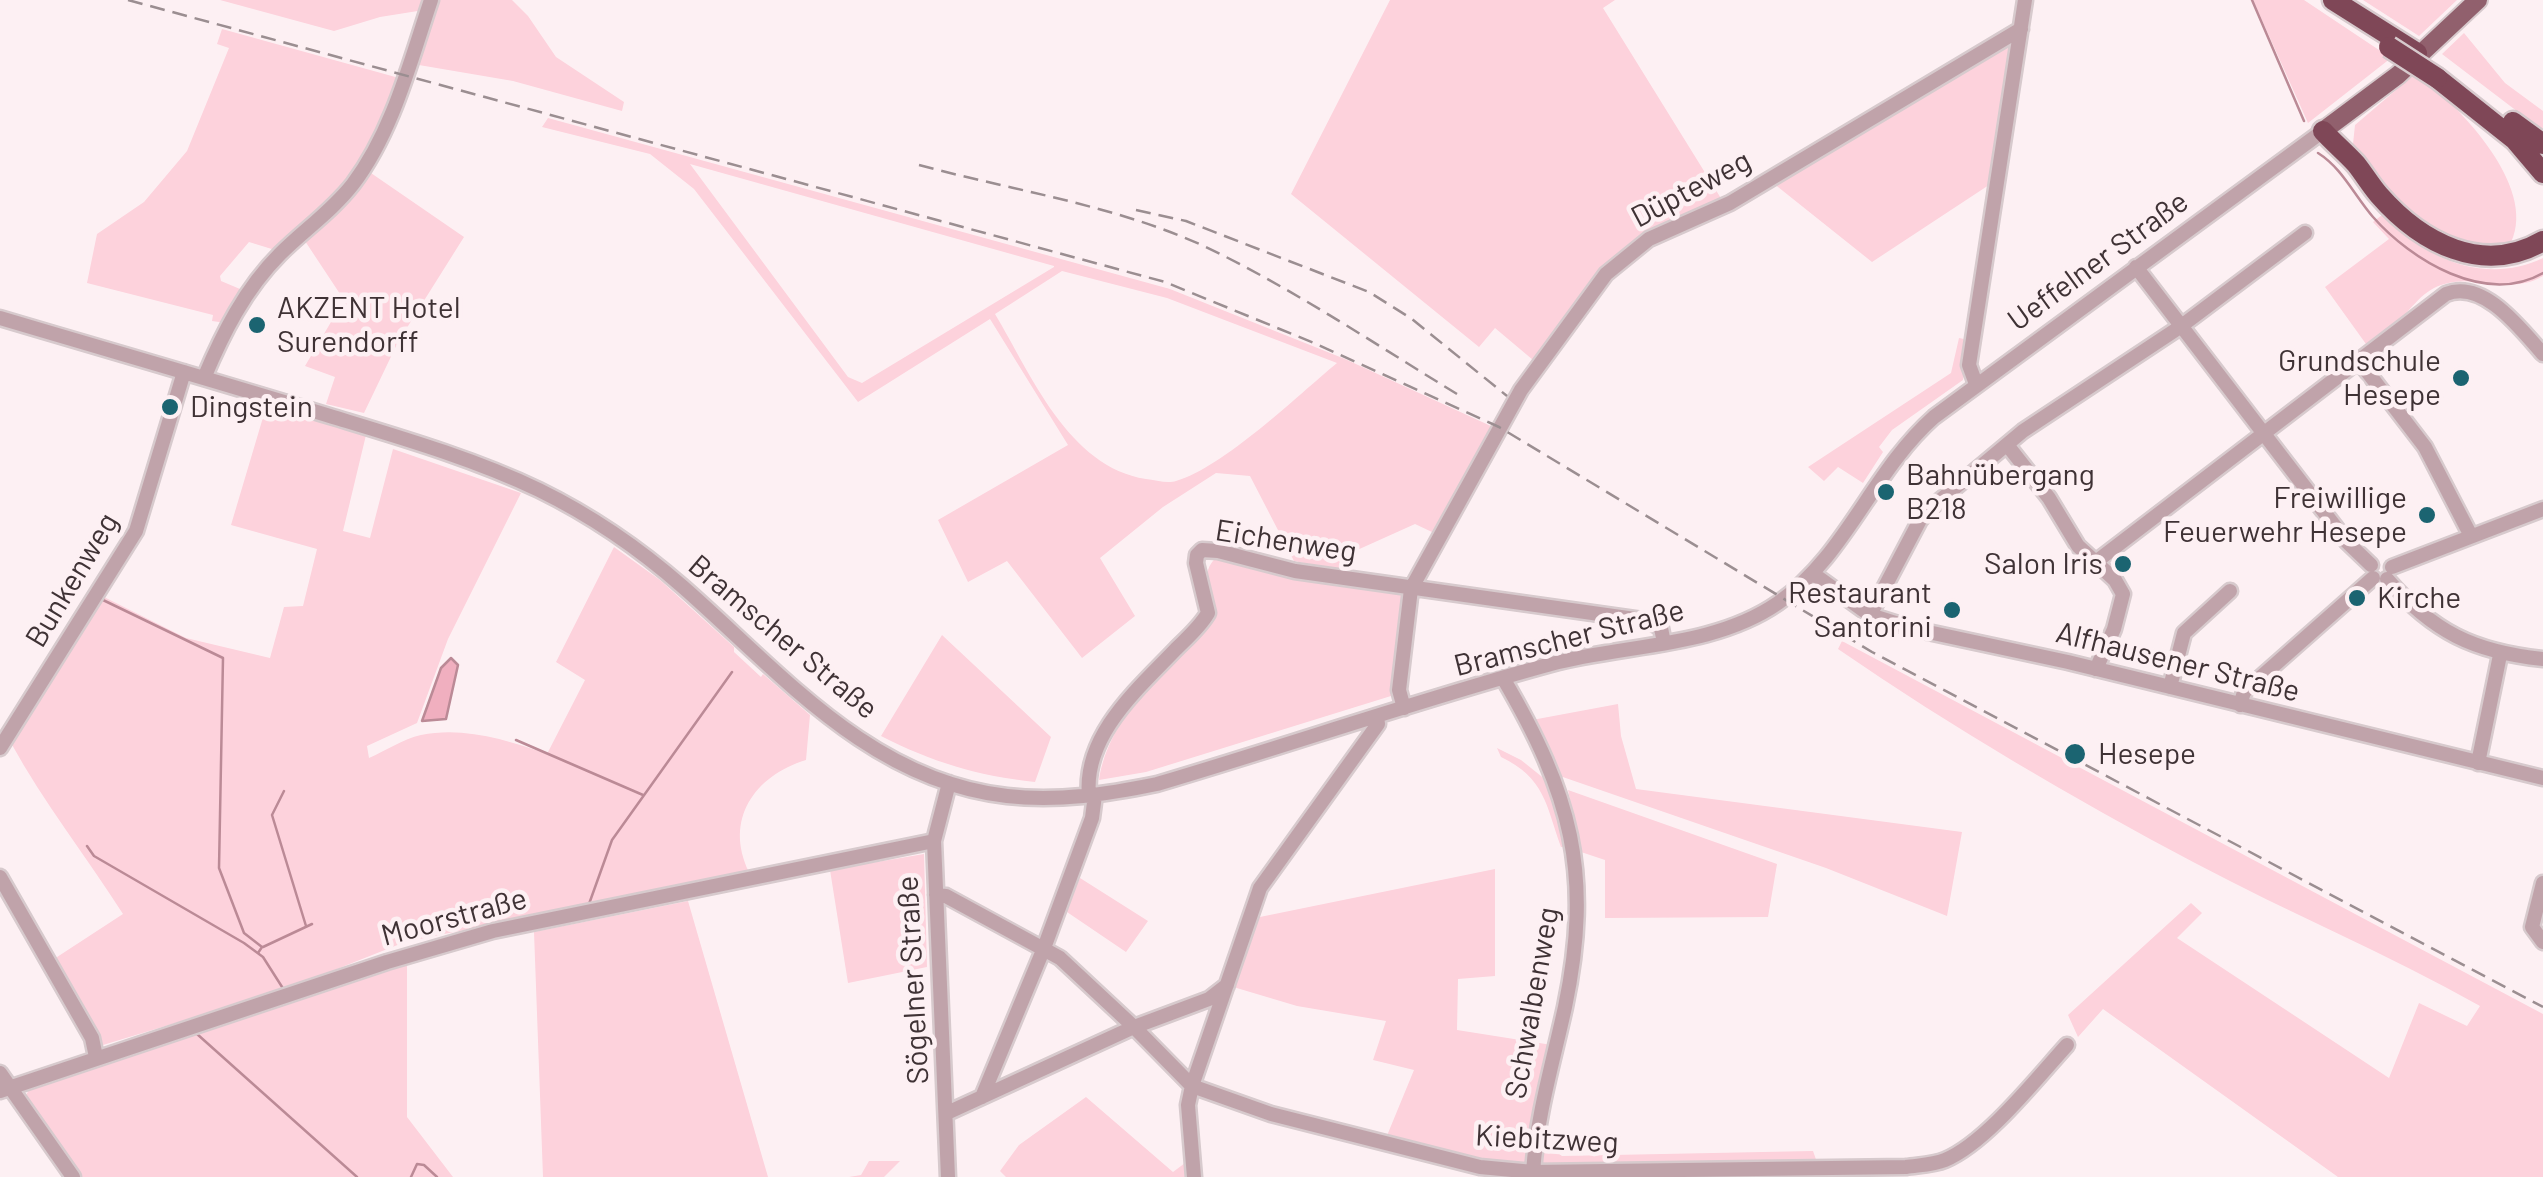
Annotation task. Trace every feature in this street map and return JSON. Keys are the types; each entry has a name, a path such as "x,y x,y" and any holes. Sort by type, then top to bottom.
{"highway":[{"path":"2313,0 2393,43"},
{"path":"2333,0 2519,135 2543,144"},
{"path":"2329,127 2393,210 2427,236 2450,248 2499,258 2522,253 2543,241"},
{"path":"2519,135 2543,173"},
{"path":"2508,255 2529,242 2543,226"}],"main road":[{"name":"Ueffelner Straße","path":"2329,127 2398,75 2478,0"}],"street":[{"path":"204,378 248,291 278,255 331,208 370,158 384,132 432,0"},
{"path":"1976,384 1969,365 2026,0"},
{"name":"Düpteweg","path":"1411,588 1521,390 1606,274 1650,238 1730,202 2021,29"},
{"name":"Ueffelner Straße","path":"1783,600 1812,573 1904,444 1976,384 2329,127"},
{"path":"1870,614 1926,513 2023,431 2180,328 2305,233"},
{"path":"2136,267 2347,542 2422,615 2445,632 2500,655 2543,658"},
{"path":"2097,561 2446,294 2465,290 2484,298 2543,354"},
{"name":"Bramscher Straße","path":"0,318 376,430 493,470 542,492 590,519 682,586 832,722 889,756 950,782 1008,796 1092,795 1157,784 1502,678 1569,660 1714,631 1783,600"},
{"path":"2360,360 2425,448 2472,536"},
{"name":"Bunkenweg","path":"0,748 136,531 184,372"},
{"path":"2008,446 2049,498 2078,546 2097,561 2123,594 2119,615 2096,669"},
{"path":"2240,705 2244,692 2381,572 2543,509"},
{"name":"Eichenweg","path":"1092,795 1093,762 1106,732 1124,704 1208,613 1196,563 1202,550 1295,571 1649,621 1660,628 1664,643"},
{"name":"Alfhausener Straße","path":"1812,573 1870,614 1914,629 2096,669 2543,778"},
{"path":"1404,708 1400,690 1411,588"},
{"path":"2170,687 2184,633 2230,591"},
{"path":"2478,763 2500,655"},
{"name":"Schwalbenweg","path":"1502,678 1557,782 1575,852 1579,890 1578,934 1565,1009 1550,1061 1533,1172"},
{"path":"1194,1177 1188,1105 1192,1086 1260,888 1378,724 1378,717"},
{"name":"Sögelner Straße","path":"948,1177 934,841 950,782"},
{"path":"982,1097 1044,948 1092,818 1092,795"},
{"name":"Moorstraße","path":"5,1089 386,962 493,931 934,841"},
{"path":"0,877 92,1038 96,1057"},
{"path":"2543,883 2532,927 2543,942"},
{"name":"Kiebitzweg","path":"936,894 1044,948 1134,1026 1192,1086 1271,1114 1480,1167 1533,1172 1906,1167 1940,1162 1993,1123 2068,1045"},
{"path":"947,1113 1134,1026 1209,999 1226,985"},
{"path":"0,1073 5,1089 74,1177"}],"shaded area":[{"path":"220,0 428,0 424,10 380,17 334,31"},
{"path":"435,0 512,0 556,57 624,102 622,111 513,81 413,64"},
{"path":"1390,0 1615,0 1603,8 1722,200 1648,234 1607,262 1533,360 1495,328 1479,347 1291,194"},
{"path":"2253,0 2304,0 2391,58 2308,123"},
{"path":"2363,0 2457,0 2419,36"},
{"path":"222,29 399,78 381,131 349,184 275,250 249,242 220,276 221,281 240,289 242,295 226,323 212,321 213,315 87,283 97,234 144,202 187,151 229,48 217,44"},
{"path":"2464,33 2505,83 2543,111 2543,131 2442,54"},
{"path":"2016,36 1992,183 1872,262 1773,183"},
{"path":"2416,73 2474,129 2506,177 2515,202 2516,226 2508,248 2459,245 2404,210 2357,154 2353,144 2355,125"},
{"path":"548,118 1170,289 1345,359 1493,427 1432,532 1415,524 1355,551 1345,571 1294,561 1250,476 1216,473 1163,507 1100,558 1135,616 1082,658 1007,561 968,582 938,520 1068,445 990,319 858,402 694,189 650,154 542,127","holes":["690,164 1054,266 1054,267 862,383 848,377","1062,271 1167,298 1337,363 1260,429 1195,473 1169,482 1119,471 1095,457 1073,437 1038,389 995,314"]},
{"path":"368,171 464,237 398,342 364,413 326,404 335,377 305,366 344,300 303,238"},
{"path":"2382,215 2417,244 2456,263 2499,269 2543,258 2543,276 2518,284 2467,281 2441,285 2427,292 2393,326 2366,344 2325,287 2389,239 2373,222"},
{"path":"1959,338 1969,340 1963,380 1892,430 1879,447 1883,452 1863,483 1838,467 1824,481 1808,467 1951,373"},
{"path":"267,404 366,435 343,531 370,538 393,449 521,493 448,639 417,723 367,746 369,758 414,737 453,732 501,739 547,754 585,680 556,662 614,547 660,580 761,677 763,674 810,715 806,760 772,777 749,802 742,818 742,853 749,872 405,942 284,990 103,1045 54,959 123,914 11,743 102,596 186,638 270,658 284,607 303,606 317,549 231,525"},
{"path":"1217,557 1294,576 1403,594 1391,696 1146,772 1099,780 1105,756 1127,713 1211,620 1206,578"},
{"path":"942,635 1051,737 1035,782 956,766 881,736"},
{"path":"1842,641 2543,1014 2543,1177 2338,1177 2103,1009 2078,1037 2068,1015 2191,903 2202,913 2177,938 2389,1078 2419,1003 2467,1026 2480,1006 2195,863 2058,788 1838,649"},
{"path":"451,658 458,665 446,719 422,721 441,668"},
{"path":"1618,704 1621,736 1636,789 1962,832 1947,916 1826,868 1557,775 1532,720"},
{"path":"1497,748 1521,760 1546,780 1566,847 1561,847 1542,794 1527,774 1501,757"},
{"path":"1568,790 1777,864 1768,917 1605,918 1605,860 1581,852"},
{"path":"924,854 927,967 848,983 830,870"},
{"path":"1495,869 1495,976 1458,979 1457,1030 1552,1045 1530,1170 1487,1164 1386,1138 1414,1070 1373,1060 1386,1021 1297,1006 1230,986 1255,918"},
{"path":"1080,878 1148,921 1126,952 1064,910"},
{"path":"688,901 768,1177 543,1177 534,932"},
{"path":"407,961 407,1117 453,1177 82,1177 28,1102 29,1090"},
{"path":"1086,1097 1173,1172 1185,1163 1186,1177 1006,1177 1000,1171 1019,1145"},
{"path":"1544,1143 1562,1156 1813,1151 1818,1165 1538,1170"},
{"path":"869,1161 900,1161 884,1177 849,1177 861,1175"}],"waterway":[{"path":"2252,0 2304,121"},
{"path":"2318,153 2334,166 2389,233 2407,249 2450,274 2497,284 2521,282 2543,273"},
{"path":"103,600 223,658 219,868 244,933 262,947 258,953"},
{"path":"589,904 612,840 732,672"},
{"path":"516,740 643,795"},
{"path":"284,791 272,815 306,926"},
{"path":"87,846 94,856 244,943 263,957 284,990"},
{"path":"263,947 312,924"},
{"path":"197,1034 357,1177"},
{"path":"411,1177 417,1164 437,1177"}],"railway":[{"path":"128,0 1165,282 1314,343 1499,427 1872,652 2543,1007"},
{"path":"919,165 1101,209 1171,232 1302,299 1457,394"},
{"path":"1136,210 1186,221 1369,292 1412,319 1507,396"}],"place":[{"name":"AKZENT Hotel Surendorff","path":"257,325"},
{"name":"Grundschule Hesepe","path":"2461,378"},
{"name":"Dingstein","path":"170,407"},
{"name":"Bahnübergang B218","path":"1886,492"},
{"name":"Freiwillige Feuerwehr Hesepe","path":"2427,515"},
{"name":"Salon Iris","path":"2123,564"},
{"name":"Kirche","path":"2357,598"},
{"name":"Restaurant Santorini","path":"1952,610"},
{"name":"Hesepe","path":"2075,754"}]}
